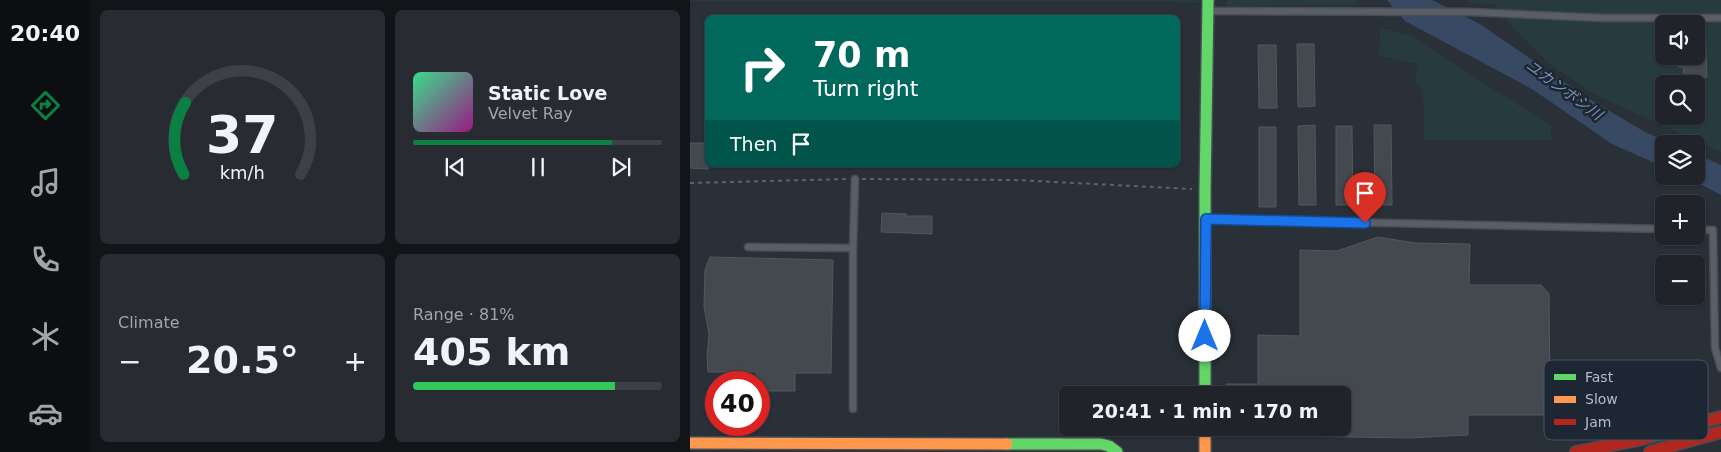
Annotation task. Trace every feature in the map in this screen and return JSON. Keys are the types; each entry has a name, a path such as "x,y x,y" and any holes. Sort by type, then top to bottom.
{"main road":[{"path":"1205,386 1205,190 1208,6"},
{"path":"1708,420 1721,417"},
{"path":"1708,439 1721,432"},
{"path":"1205,436 1205,452"},
{"path":"1576,452 1638,440"},
{"path":"1650,452 1692,447 1706,440"},
{"path":"690,443 1101,444 1108,446 1116,452"}],"lane":[{"path":"1208,6 1371,12 1470,12 1604,18 1721,18"},
{"path":"853,409 852,248 854,179"},
{"path":"1206,219 1655,229"},
{"path":"1705,230 1713,230 1714,348 1721,368"},
{"path":"748,247 852,248"}],"path":[{"path":"690,183 854,179 1015,180 1180,187 1205,190"}],"green space":[{"path":"1199,0 1199,2 690,1"},
{"path":"1227,0 1358,0 1356,5 1227,6"},
{"path":"1466,0 1721,0 1721,152 1705,145 1705,135 1684,135 1662,125 1705,125 1705,75 1655,75 1655,122 1591,93 1549,63 1514,29 1495,4 1470,3"},
{"path":"1380,28 1411,36 1551,126 1551,140 1424,140 1423,89 1415,85 1418,64 1379,56"}],"water":[{"name":"ユカンボシ川","path":"1387,0 1432,0 1480,24 1586,97 1655,136 1655,163 1612,144 1532,89 1405,21"},
{"path":"1705,158 1721,165 1721,195 1702,185 1705,185"}],"building":[{"path":"1705,31 1707,77 1705,75 1684,75 1683,67 1679,67 1679,65 1705,65"},
{"path":"1297,44 1314,44 1315,106 1298,107"},
{"path":"1258,45 1276,45 1277,108 1259,108"},
{"path":"1315,125 1316,205 1299,205 1298,126"},
{"path":"1374,125 1391,125 1392,205 1375,205"},
{"path":"1336,126 1352,126 1353,205 1336,205"},
{"path":"1259,127 1276,127 1276,207 1259,207"},
{"path":"690,143 705,143 705,167 708,167 708,169 690,168"},
{"path":"882,213 906,214 906,216 932,216 932,234 881,232"},
{"path":"1378,237 1415,243 1470,244 1469,285 1541,285 1549,294 1550,360 1544,360 1544,415 1468,415 1468,435 1410,438 1287,436 1351,436 1351,386 1226,386 1226,384 1258,384 1258,335 1300,336 1300,250 1337,251"},
{"path":"710,257 833,260 831,373 795,373 795,391 770,391 770,371 708,371 709,334 704,307 705,270"}],"traffic: fast":[{"path":"1205,386 1205,191 1208,0"},
{"path":"1007,444 1101,444 1109,446 1117,452"}],"traffic: slow":[{"path":"1205,436 1205,452"},
{"path":"690,443 1007,444"}],"traffic: jam":[{"path":"1708,421 1721,417"},
{"path":"1708,436 1721,432"},
{"path":"1576,452 1638,440"},
{"path":"1650,452 1693,440"}],"route":[{"path":"1205,336 1206,219 1365,223"}]}
